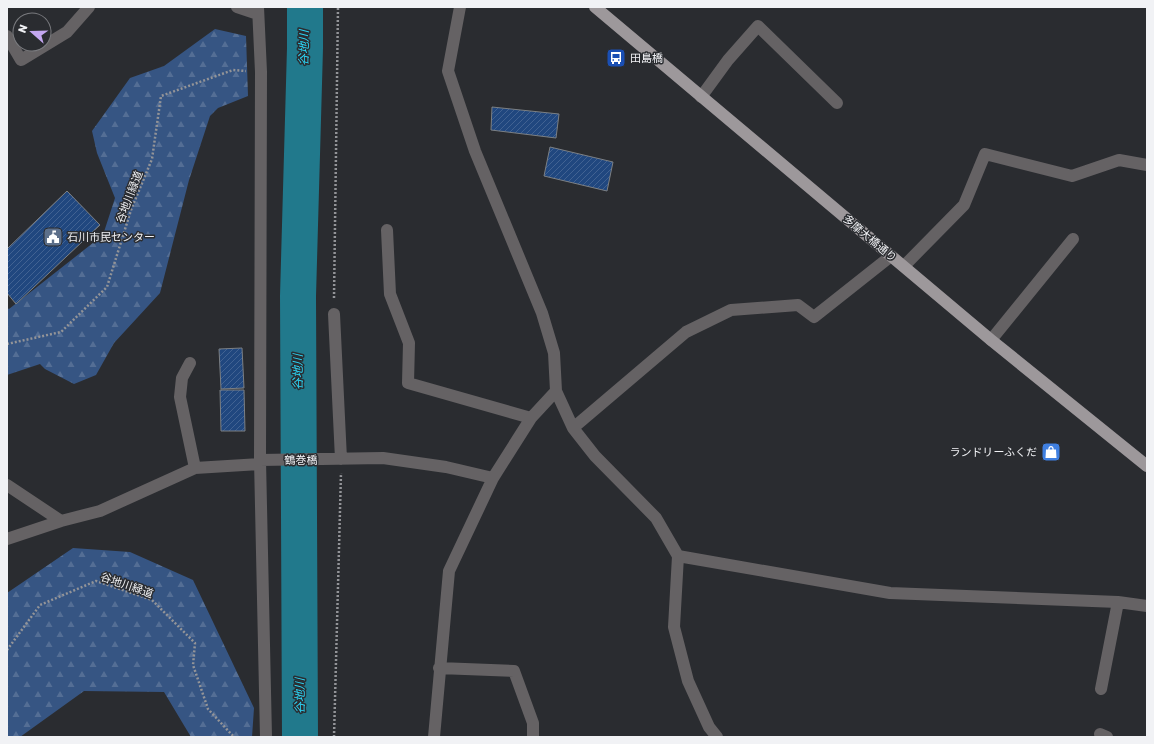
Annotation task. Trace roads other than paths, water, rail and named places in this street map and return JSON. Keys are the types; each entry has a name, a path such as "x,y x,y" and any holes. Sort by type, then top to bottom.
{"main road":[{"name":"多摩大橋通り","path":"595,7 700,97 992,340 1147,466"}],"street":[{"path":"7,36 22,60 67,32 89,7"},
{"path":"237,7 258,10 261,72 262,461 266,737"},
{"path":"460,7 448,71 475,151 542,313 554,354 556,391 572,428 596,456 656,518 678,556 674,627 688,681 709,726 717,737"},
{"path":"700,97 728,60 758,26 837,103"},
{"path":"904,266 964,205 985,154 1072,176 1119,160 1147,165"},
{"path":"387,230 390,294 409,343 408,383 531,418"},
{"path":"992,340 1073,239"},
{"path":"572,428 686,332 731,310 798,305 814,317 891,256"},
{"path":"334,314 338,459"},
{"path":"7,539 61,521 100,511 195,468 180,397 182,378 190,363"},
{"path":"434,737 439,668 449,571 493,478 531,418 556,391"},
{"name":"鶴巻橋","path":"195,468 262,461 383,458 446,467 493,478"},
{"path":"7,485 61,521"},
{"path":"678,556 890,593 1118,602 1147,606"},
{"path":"1101,689 1118,602"},
{"path":"439,668 514,671 533,723 533,737"}],"waterway":[{"name":"谷地川","path":"300,737 298,296 305,7"}],"place":[{"name":"田島橋","path":"616,58"},
{"name":"石川市民センター","path":"53,237"},
{"name":"ランドリーふくだ","path":"1051,452"}]}
